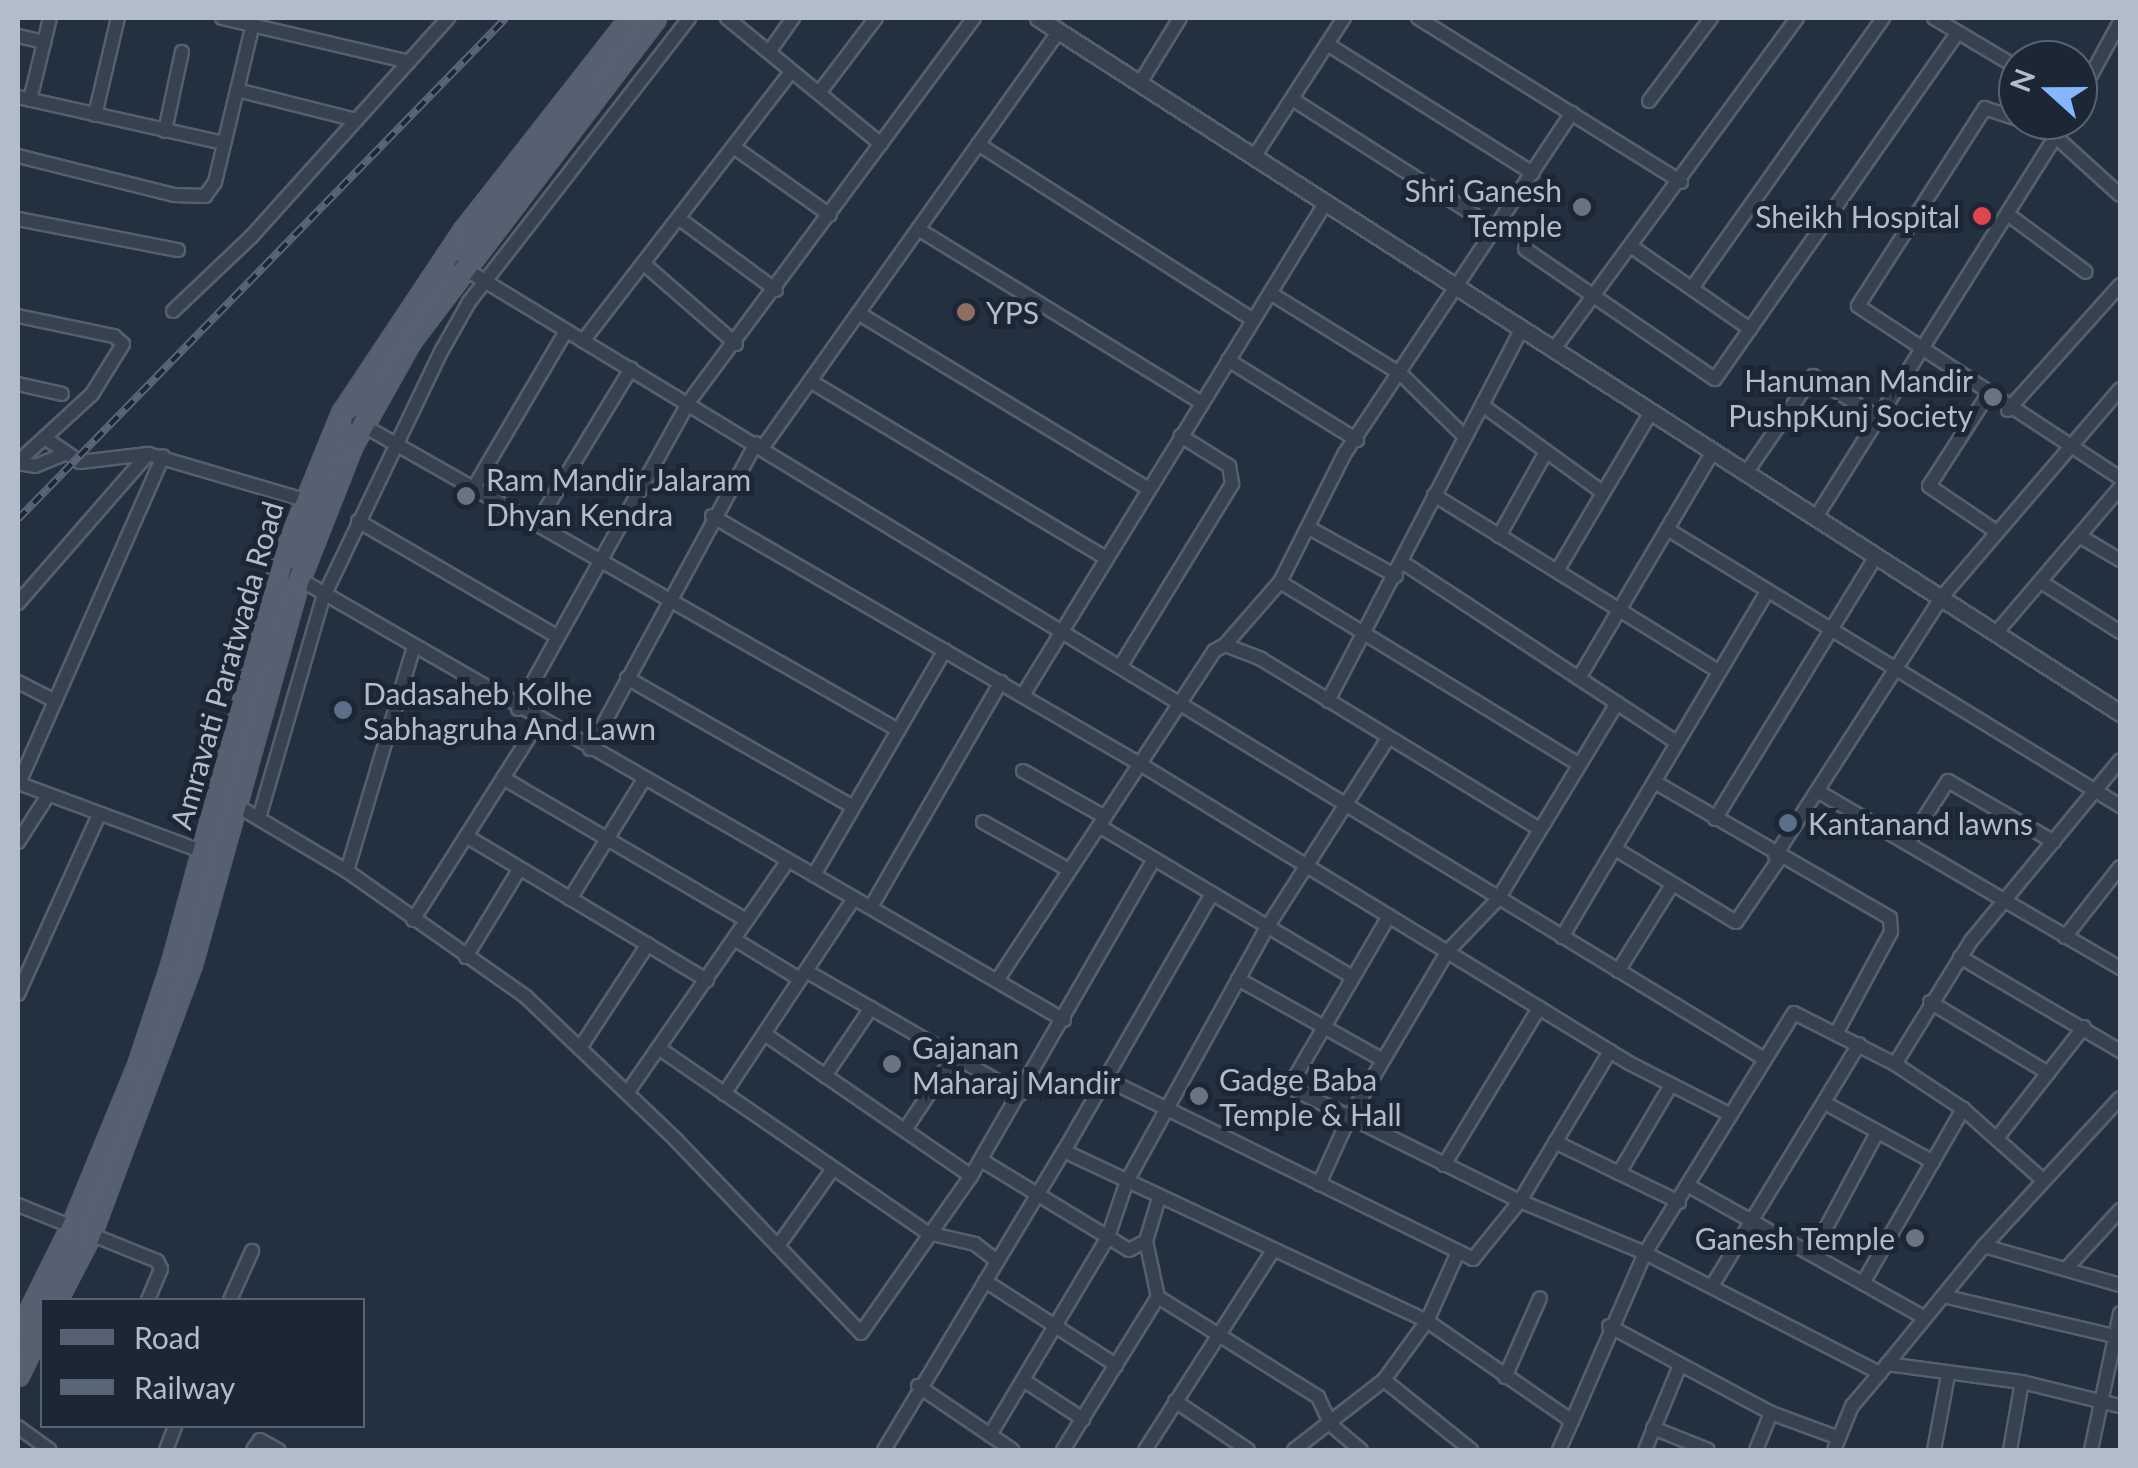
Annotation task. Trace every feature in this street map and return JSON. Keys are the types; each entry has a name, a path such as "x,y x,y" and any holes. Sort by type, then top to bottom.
{"main road":[{"name":"Amravati Paratwada Road","path":"57,1298 81,1230 160,1054 280,568 304,500 343,414 632,18"},
{"name":"Amravati Paratwada Road","path":"212,855 234,804 298,582 363,425 455,262 655,18"},
{"name":"Amravati Paratwada Road","path":"41,1298 81,1230"},
{"name":"Amravati Paratwada Road","path":"18,1337 40,1300"},
{"path":"18,1375 40,1330"}],"street":[{"path":"50,18 24,99 224,142"},
{"path":"94,115 118,18"},
{"path":"222,18 409,62"},
{"path":"174,311 448,18"},
{"path":"259,818 322,598 394,444 484,283 690,18"},
{"path":"727,18 881,144"},
{"path":"769,52 792,18"},
{"path":"819,93 876,18"},
{"path":"518,708 688,403 736,344 974,18"},
{"path":"1038,18 2120,713"},
{"path":"1140,83 1180,18"},
{"path":"1254,157 1344,18"},
{"path":"1418,18 1681,182"},
{"path":"1650,101 1711,18"},
{"path":"1554,350 1681,182 1797,18"},
{"path":"1692,288 1883,18"},
{"path":"1934,18 1998,57"},
{"path":"2098,62 2120,22"},
{"path":"18,156 196,200 211,191 253,24"},
{"path":"590,748 712,516 759,444 810,381 1059,31"},
{"path":"1525,249 1715,379 1957,34"},
{"path":"18,36 44,42"},
{"path":"1327,44 1533,172"},
{"path":"165,131 182,52"},
{"path":"583,341 681,220 792,72"},
{"path":"237,90 356,120"},
{"path":"1292,99 1496,230"},
{"path":"1998,112 1985,108 1858,306 1922,354 2120,478"},
{"path":"998,979 1214,652 1225,645 1280,582 1310,529 1334,471 1402,375 1572,113"},
{"path":"1816,517 2010,216 2054,140"},
{"path":"2059,140 2120,195"},
{"path":"978,144 1253,320"},
{"path":"735,148 830,216"},
{"path":"1023,695 1326,202"},
{"path":"2010,216 2086,272"},
{"path":"18,219 178,250"},
{"path":"681,220 776,290"},
{"path":"918,229 1202,403"},
{"path":"1632,247 1750,328"},
{"path":"455,262 1761,1057"},
{"path":"644,264 736,344"},
{"path":"2008,410 2119,289"},
{"path":"1270,292 1402,375 1466,437"},
{"path":"858,314 1148,489"},
{"path":"18,316 114,336 123,344 92,394 45,438 24,445 18,463 35,466 65,454"},
{"path":"1328,701 1366,635 1522,328"},
{"path":"473,489 566,331"},
{"path":"1228,360 1357,440"},
{"path":"536,526 631,369"},
{"path":"1746,473 1813,376 1880,419"},
{"path":"810,381 1106,558"},
{"path":"18,384 62,394"},
{"path":"1617,850 1740,921 1941,598 2120,390"},
{"path":"1987,396 1929,486 1997,532"},
{"path":"1482,406 1601,491"},
{"path":"1557,571 1601,491 1652,412"},
{"path":"343,414 898,730"},
{"path":"1120,667 1232,484 1230,466 1181,436"},
{"path":"45,438 65,454 86,463 148,454 163,456 304,500"},
{"path":"1579,678 1713,451"},
{"path":"1499,536 1546,452"},
{"path":"18,602 148,454"},
{"path":"163,456 18,783 98,817 212,855"},
{"path":"1996,633 2120,488"},
{"path":"1434,495 1716,670"},
{"path":"712,516 1140,764 1610,1052 1729,1114"},
{"path":"358,521 558,637"},
{"path":"1310,529 1399,569 1676,742"},
{"path":"1668,529 2120,806"},
{"path":"2081,537 2120,560"},
{"path":"1715,819 1876,556"},
{"path":"280,568 322,598 998,979 1064,1020"},
{"path":"1280,582 1578,764"},
{"path":"2041,582 2120,632"},
{"path":"1562,937 1658,784 1676,742 1716,670 1767,592"},
{"path":"1225,645 1328,701 1540,829"},
{"path":"347,871 413,650"},
{"path":"814,876 851,806 945,650"},
{"path":"271,675 298,683"},
{"path":"627,678 851,806"},
{"path":"18,682 55,701"},
{"path":"871,907 1000,682"},
{"path":"1319,1184 1348,1118 1447,952 1498,899 1616,702"},
{"path":"412,920 540,720"},
{"path":"990,1435 1108,1237 1127,1182 1268,926 1309,868 1387,740"},
{"path":"250,748 277,756"},
{"path":"1895,1064 1960,956 2120,760"},
{"path":"1023,771 1102,822 1152,862 1351,976"},
{"path":"503,778 746,920"},
{"path":"570,899 644,779"},
{"path":"1908,843 1948,781 2054,842"},
{"path":"1658,784 1892,922 1836,1032"},
{"path":"1819,792 2120,968"},
{"path":"18,842 46,797"},
{"path":"234,804 347,871 526,997 627,1093 862,1333 981,1160 1152,862"},
{"path":"18,994 98,817"},
{"path":"983,822 1069,870"},
{"path":"466,836 707,980"},
{"path":"627,1093 788,862"},
{"path":"466,957 519,870"},
{"path":"2065,937 2119,872"},
{"path":"1618,971 1672,885"},
{"path":"884,1450 918,1386 1040,1194 1211,894"},
{"path":"724,1094 854,898"},
{"path":"1390,916 1321,1025 1288,1086 1520,1201 1645,1253 1883,1369 2022,1382 2120,1406"},
{"path":"734,939 870,1008 1020,1094"},
{"path":"580,1048 648,944"},
{"path":"1960,956 2120,1051"},
{"path":"1238,979 1383,1060"},
{"path":"1930,1002 2048,1073"},
{"path":"825,1076 870,1008"},
{"path":"1444,1164 1539,1008"},
{"path":"1560,1450 1609,1326 1645,1253 1689,1186 1761,1057 1794,1013 1895,1064 1963,1109 2044,1181"},
{"path":"1997,1138 2084,1027"},
{"path":"766,1035 971,1176"},
{"path":"1712,1286 1859,1044"},
{"path":"660,1049 928,1232 975,1244 997,1262"},
{"path":"1106,1079 1472,1259 1520,1201 1610,1052"},
{"path":"905,1130 954,1056"},
{"path":"1619,1173 1672,1085"},
{"path":"1609,1326 1837,1444 1852,1406 1984,1246 2120,1098"},
{"path":"1825,1104 1933,1162"},
{"path":"1863,1283 1963,1109"},
{"path":"1812,1254 1878,1133"},
{"path":"1555,1142 1679,1202"},
{"path":"1064,1151 1427,1321 1572,1421"},
{"path":"981,1160 1129,1250 1146,1241"},
{"path":"778,1246 832,1170"},
{"path":"1689,1186 1925,1318"},
{"path":"1063,1450 1158,1297 1146,1241 1158,1198"},
{"path":"18,1205 157,1261 161,1269 149,1298"},
{"path":"2066,1269 2120,1210"},
{"path":"1984,1246 2120,1285"},
{"path":"231,1298 252,1251"},
{"path":"1145,1450 1272,1251"},
{"path":"1294,1450 1384,1380 1427,1321 1458,1252"},
{"path":"984,1281 1116,1364"},
{"path":"1943,1296 2114,1336"},
{"path":"1158,1297 1318,1397 1331,1425 1361,1450"},
{"path":"1505,1377 1540,1298"},
{"path":"2090,1450 2120,1313"},
{"path":"1645,1450 1680,1365"},
{"path":"1934,1450 1948,1375"},
{"path":"1023,1380 1082,1419"},
{"path":"1384,1380 1472,1450"},
{"path":"2010,1450 2022,1382"},
{"path":"918,1386 1012,1450"},
{"path":"1175,1401 1248,1450"},
{"path":"1756,1450 1771,1413"},
{"path":"18,1426 50,1450"},
{"path":"1654,1428 1708,1450"},
{"path":"254,1450 260,1440 278,1450"}],"railway":[{"path":"18,519 506,18"}],"place":[{"name":"Shri Ganesh Temple","path":"1582,207"},
{"name":"Sheikh Hospital","path":"1982,216"},
{"name":"YPS","path":"966,312"},
{"name":"Hanuman Mandir PushpKunj Society","path":"1993,397"},
{"name":"Ram Mandir Jalaram Dhyan Kendra","path":"466,496"},
{"name":"Dadasaheb Kolhe Sabhagruha And Lawn","path":"343,710"},
{"name":"Kantanand lawns","path":"1788,823"},
{"name":"Gajanan Maharaj Mandir","path":"892,1064"},
{"name":"Gadge Baba Temple & Hall","path":"1199,1096"},
{"name":"Ganesh Temple","path":"1915,1238"}]}
